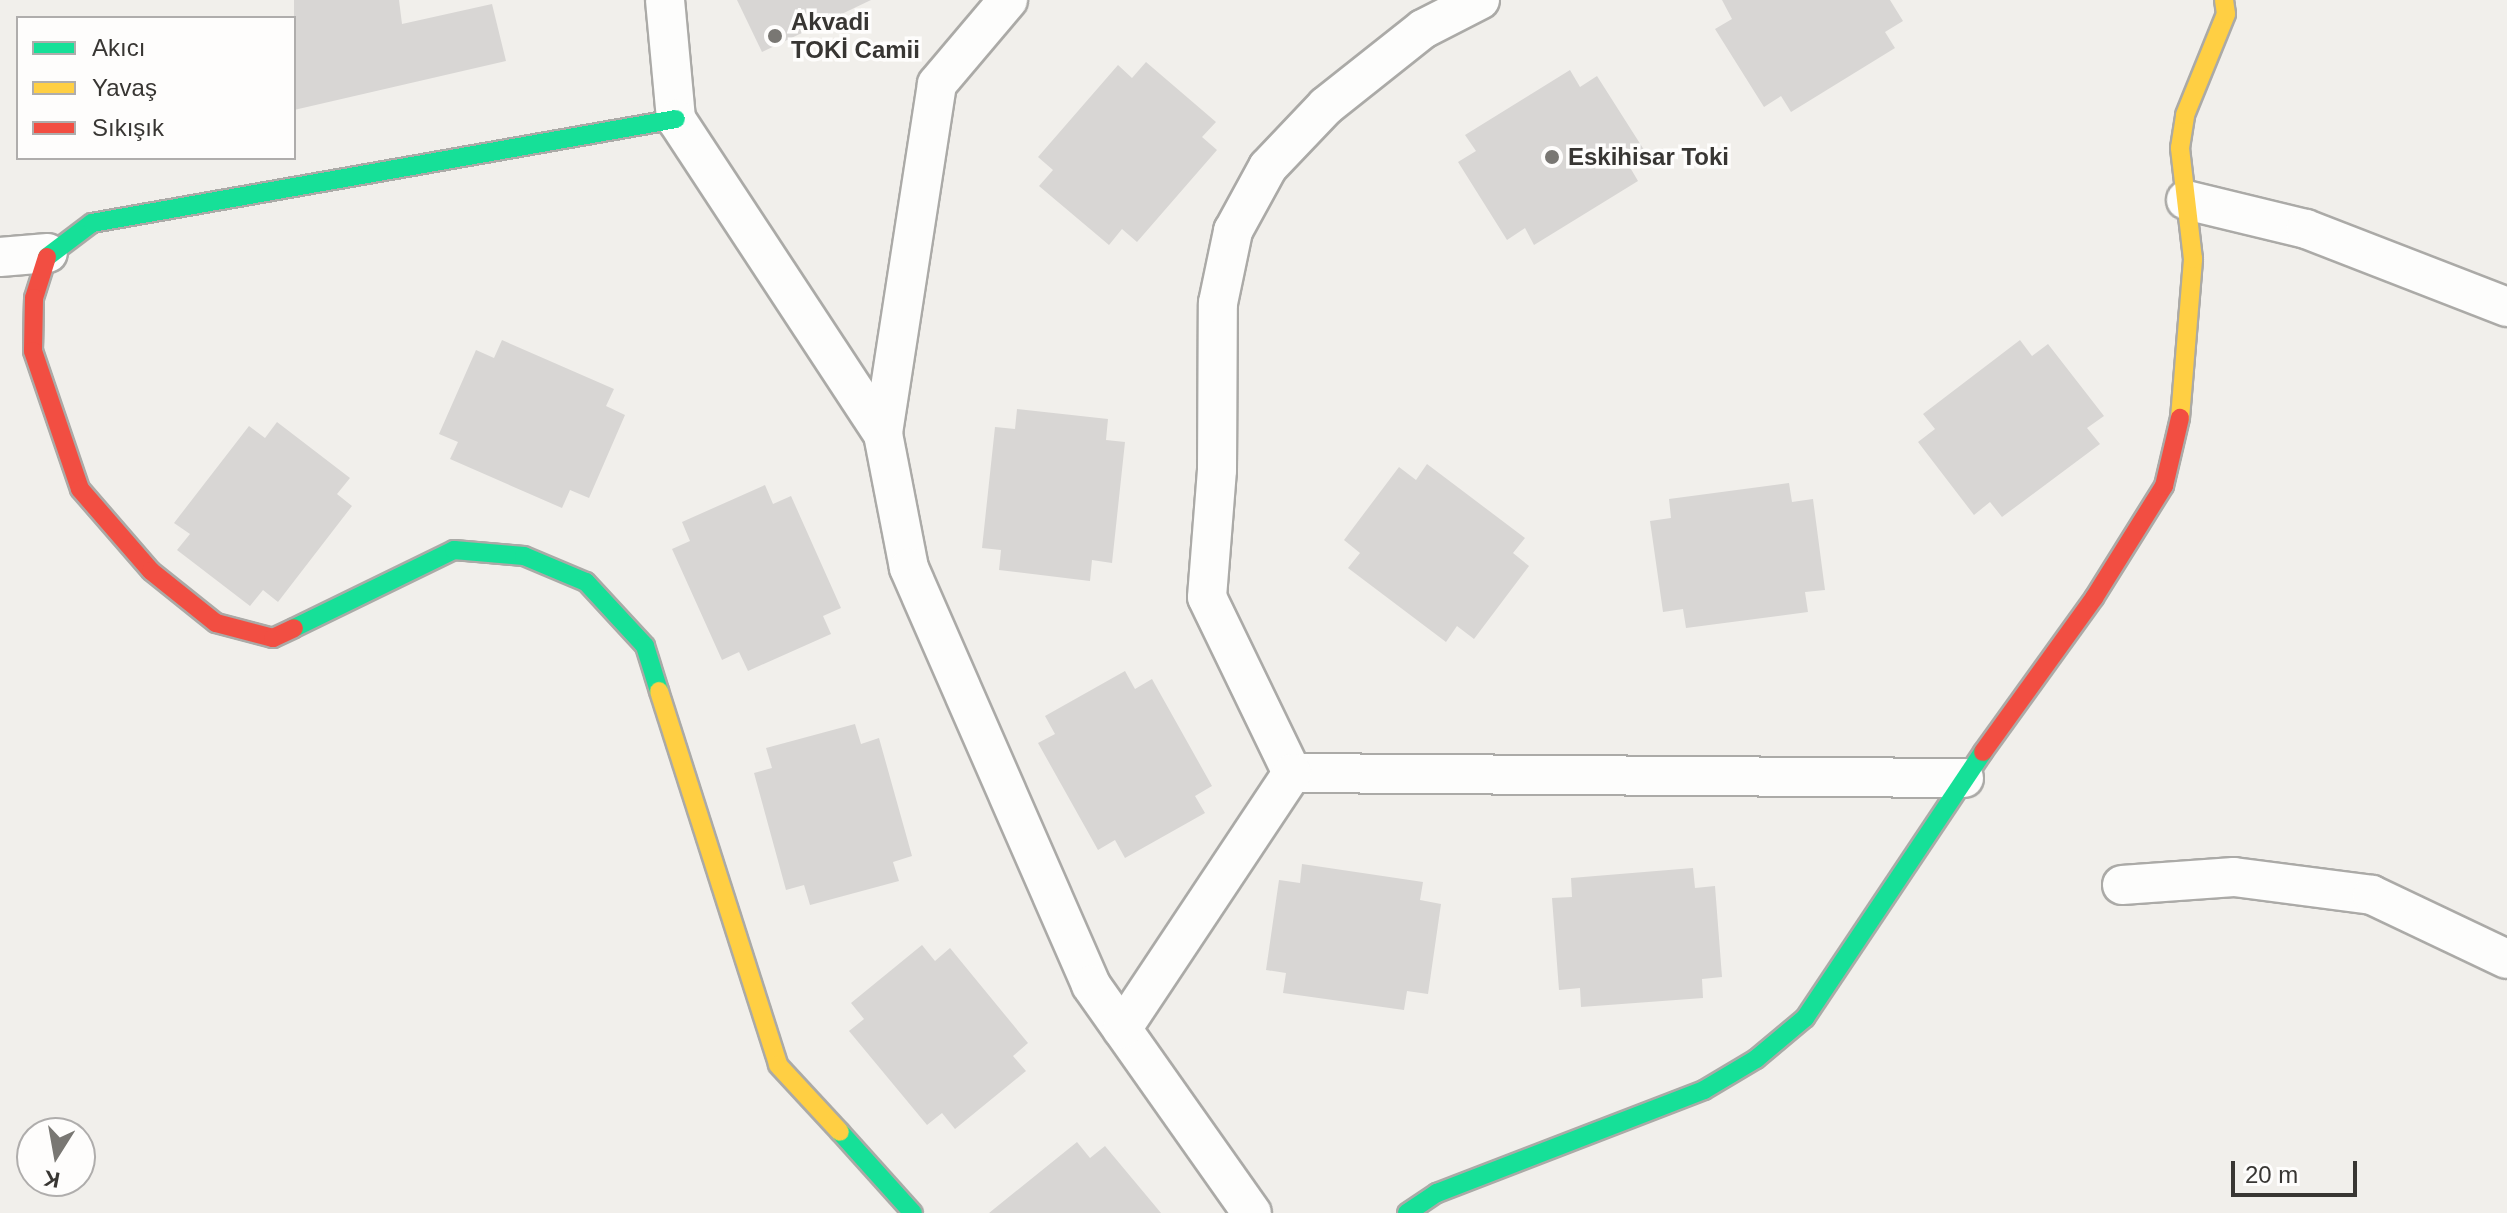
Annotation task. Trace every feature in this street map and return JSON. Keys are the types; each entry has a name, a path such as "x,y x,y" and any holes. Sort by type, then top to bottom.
{"street":[{"path":"665,0 676,119 883,434"},
{"path":"1008,0 937,84 883,434 909,568 1091,985 1252,1213"},
{"path":"1292,773 1207,597 1217,470 1218,303 1233,231 1268,167 1326,106 1423,29 1480,0"},
{"path":"1407,1213 1437,1193 1704,1090 1756,1059 1805,1018 1964,778 2094,598 2164,486 2187,388 2193,259 2180,148 2185,115 2208,70 2226,14 2224,0"},
{"path":"0,257 48,253 92,223 191,202 676,119"},
{"path":"2186,200 2306,229 2507,307"},
{"path":"48,253 34,298 33,351 80,489 151,571 216,623 273,638 454,550 524,556 586,582 645,646 778,1065 913,1213"},
{"path":"1122,1029 1292,773"},
{"path":"1292,773 1964,778"},
{"path":"2122,885 2234,877 2372,895 2507,959"}],"building":[{"path":"294,0 399,0 402,24 492,4 506,61 296,110"},
{"name":"Akvadi TOKİ Camii","path":"737,0 871,0 762,52"},
{"name":"Eskihisar Toki","path":"1722,0 1890,0 1903,21 1885,32 1895,48 1791,112 1781,96 1764,107 1715,29 1732,19"},
{"path":"1146,62 1216,122 1202,137 1217,150 1137,242 1122,229 1109,245 1039,186 1053,170 1038,157 1118,65 1132,78"},
{"name":"Eskihisar Toki","path":"1570,70 1580,87 1597,76 1646,153 1628,164 1638,181 1534,245 1525,228 1507,240 1458,162 1476,151 1465,135"},
{"path":"502,340 614,389 606,406 625,415 589,498 570,490 562,508 450,459 458,442 439,434 476,350 494,358"},
{"path":"2020,340 2032,356 2048,344 2104,416 2087,428 2100,444 2002,517 1990,502 1974,515 1918,442 1935,429 1923,414"},
{"path":"1017,409 1108,419 1106,440 1125,442 1112,563 1092,560 1090,581 999,570 1001,550 982,548 995,427 1015,429"},
{"path":"277,422 350,478 337,494 352,506 278,602 263,590 250,606 177,550 190,534 174,523 249,426 265,438"},
{"path":"1427,464 1525,538 1513,553 1529,566 1474,639 1457,626 1446,642 1348,568 1360,553 1344,540 1399,467 1416,480"},
{"path":"1789,483 1792,502 1813,499 1825,590 1805,592 1808,612 1686,628 1683,609 1663,612 1650,521 1671,518 1669,499"},
{"path":"765,485 773,504 791,496 841,608 823,616 831,634 748,671 739,652 722,660 672,549 690,541 682,522"},
{"path":"1125,671 1135,689 1152,679 1212,786 1195,796 1205,813 1125,858 1115,840 1098,850 1038,743 1055,734 1045,716"},
{"path":"855,724 861,744 879,738 912,856 893,862 899,881 810,905 804,885 786,890 754,773 772,768 766,748"},
{"path":"1302,864 1423,882 1420,900 1441,904 1428,994 1407,991 1404,1010 1283,993 1286,973 1266,970 1279,880 1300,883"},
{"path":"1693,868 1695,888 1715,886 1722,977 1702,979 1703,998 1581,1007 1580,988 1559,990 1552,898 1572,897 1571,878"},
{"path":"922,945 935,961 950,948 1028,1043 1013,1056 1026,1071 955,1129 942,1113 927,1125 849,1031 864,1019 851,1003"},
{"path":"1077,1142 1090,1158 1105,1146 1161,1213 989,1213"}],"traffic: fast":[{"path":"47,257 92,223 676,119"},
{"path":"294,628 454,550 524,556 586,582 645,646 659,691"},
{"path":"1407,1213 1437,1193 1704,1090 1756,1059 1805,1018 1983,752"},
{"path":"840,1132 913,1213"}],"traffic: slow":[{"path":"2180,418 2193,259 2180,148 2185,115 2226,14 2224,0"},
{"path":"659,691 778,1065 840,1132"}],"traffic: jam":[{"path":"47,257 34,298 33,351 80,489 151,571 216,623 273,638 294,628"},
{"path":"1983,752 2094,598 2164,486 2180,418"}],"place":[{"name":"Akvadi TOKİ Camii","path":"775,36"},
{"name":"Eskihisar Toki","path":"1552,157"}]}
